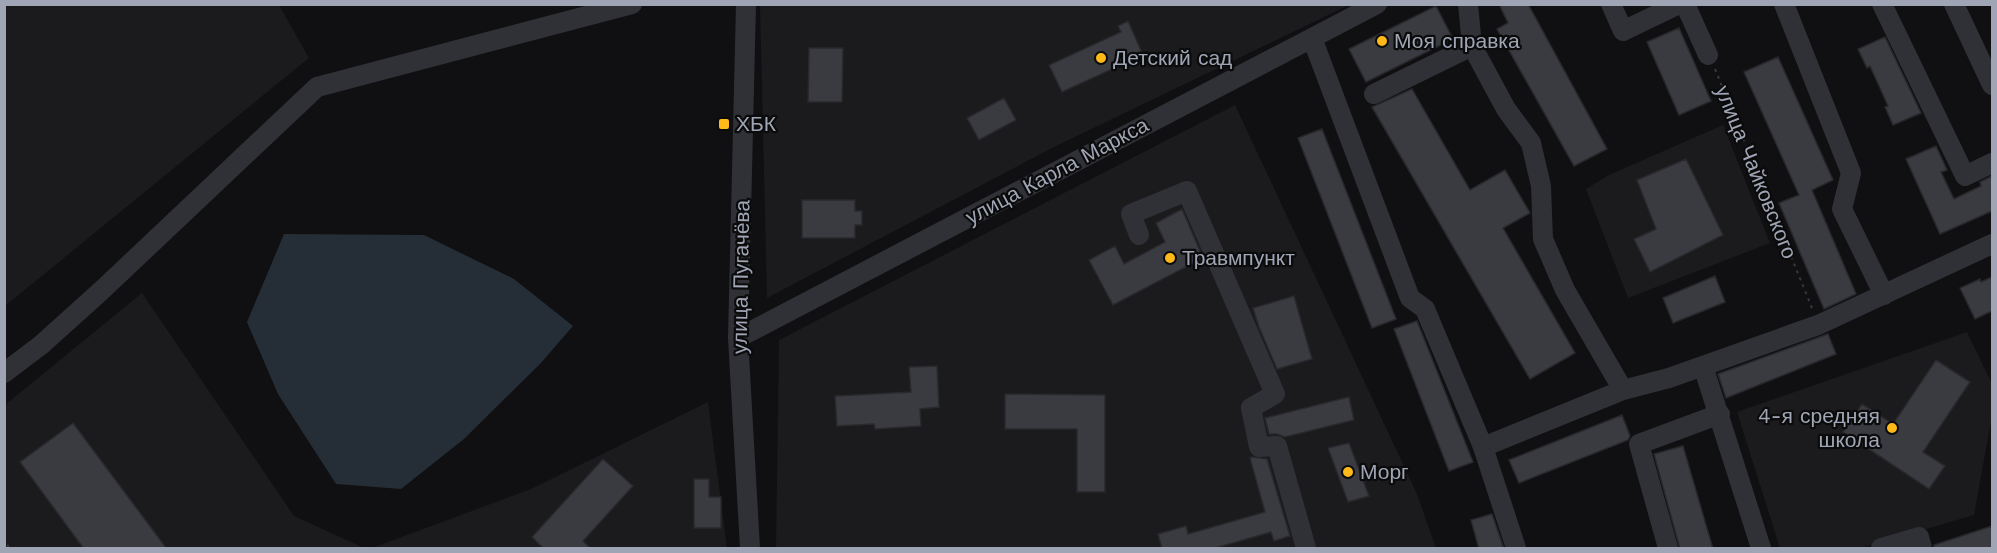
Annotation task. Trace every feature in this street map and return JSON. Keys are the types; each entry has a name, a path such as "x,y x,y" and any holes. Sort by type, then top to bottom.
{"street":[{"path":"4,373 41,345 101,291 317,87 632,4"},
{"name":"улица Пугачёва","path":"746,4 738,338 750,549"},
{"name":"улица Карла Маркса","path":"738,338 1377,4"},
{"path":"1468,4 1472,46 1506,109 1531,143 1541,186 1543,239 1565,290 1623,390"},
{"path":"1611,4 1623,31 1679,4"},
{"path":"1685,4 1708,55"},
{"path":"1784,4 1851,173 1842,209 1884,295"},
{"path":"1882,4 1965,176 1992,163"},
{"path":"1954,4 1990,75"},
{"path":"1312,38 1410,298 1425,309 1483,447 1516,549"},
{"path":"1374,94 1472,46"},
{"path":"1139,235 1131,214 1188,191 1275,394 1251,408 1259,447 1277,446 1306,549"},
{"path":"1483,447 1623,390 1670,378 1818,325 1992,244"},
{"path":"1704,366 1761,549"},
{"path":"1668,549 1639,444 1720,414"},
{"path":"1881,549 1918,537 1922,549"}],"path":[{"name":"улица Чайковского","path":"1708,55 1818,325"},
{"path":"4,538 9,549"}],"shaded area":[{"path":"5,4 279,5 309,58 5,306"},
{"path":"760,5 1349,5 1052,148 767,298"},
{"path":"1235,105 1417,494 1436,548 776,548 779,340"},
{"path":"1723,125 1770,243 1628,298 1586,189 1609,175"},
{"path":"284,234 424,235 514,279 573,326 540,364 464,439 401,489 336,484 278,394 247,322"},
{"path":"142,293 294,516 364,548 5,548 5,405"},
{"path":"1967,332 1992,384 1992,416 1974,515 1861,548 1780,548 1737,412"},
{"path":"708,402 727,548 372,548 531,489"}],"building":[{"path":"1499,4 1528,4 1607,149 1574,166 1497,29 1508,23"},
{"path":"1436,6 1453,39 1366,82 1349,49"},
{"name":"Детский сад","path":"1128,21 1143,55 1062,92 1049,65 1121,32 1118,26"},
{"path":"1679,28 1711,101 1679,115 1647,42"},
{"path":"1885,37 1921,113 1893,125 1885,107 1888,106 1870,66 1867,68 1858,49"},
{"path":"809,48 843,48 842,102 808,102"},
{"path":"1778,57 1833,180 1812,190 1856,294 1824,309 1779,203 1799,195 1744,72"},
{"path":"1412,89 1470,190 1505,170 1530,213 1503,228 1575,353 1530,379 1372,107"},
{"path":"1004,98 1016,120 979,140 967,118"},
{"path":"1322,129 1396,319 1372,328 1298,138"},
{"path":"1936,146 1947,170 1941,172 1954,199 1981,186 1980,182 1992,176 1992,211 1940,234 1906,159"},
{"path":"1686,159 1723,235 1650,272 1634,239 1656,229 1637,180"},
{"path":"802,200 855,200 855,211 862,211 862,225 855,225 855,238 802,238"},
{"name":"Травмпункт","path":"1182,209 1203,258 1113,305 1089,260 1115,246 1124,264 1165,242 1156,223"},
{"path":"1715,276 1725,302 1673,323 1663,298"},
{"path":"1992,277 1992,311 1975,319 1960,288 1980,279 1981,282"},
{"path":"1294,296 1312,359 1277,369 1253,308"},
{"path":"1417,321 1473,462 1449,471 1394,329"},
{"path":"1828,334 1836,354 1726,398 1718,374"},
{"name":"4-я средняя школа","path":"1936,360 1970,382 1923,452 1945,466 1929,489 1843,432 1862,404 1893,424"},
{"path":"937,366 939,407 920,409 921,426 875,429 874,424 837,426 835,396 911,392 909,367"},
{"path":"1005,394 1105,395 1105,492 1077,492 1077,429 1005,429"},
{"path":"1349,397 1354,420 1285,437 1269,434 1265,418"},
{"path":"1622,415 1630,436 1628,440 1519,483 1509,460"},
{"path":"73,423 167,549 84,549 20,462"},
{"name":"Морг","path":"1349,443 1369,496 1348,502 1328,448"},
{"path":"1683,446 1713,549 1680,549 1654,454"},
{"path":"1250,458 1267,459 1290,536 1274,541 1271,532 1212,549 1162,549 1158,534 1186,526 1188,534 1265,512"},
{"path":"603,459 633,486 583,541 591,549 544,549 532,537"},
{"path":"694,479 709,479 709,497 721,497 721,528 694,528"},
{"path":"1492,514 1504,549 1479,549 1471,520"},
{"path":"1992,526 1992,549 1934,549 1934,545"}],"place":[{"name":"Моя справка","path":"1382,41"},
{"name":"Детский сад","path":"1101,58"},
{"name":"ХБК","path":"724,124"},
{"name":"Травмпункт","path":"1170,258"},
{"name":"4-я средняя школа","path":"1892,428"},
{"name":"Морг","path":"1348,472"}]}
